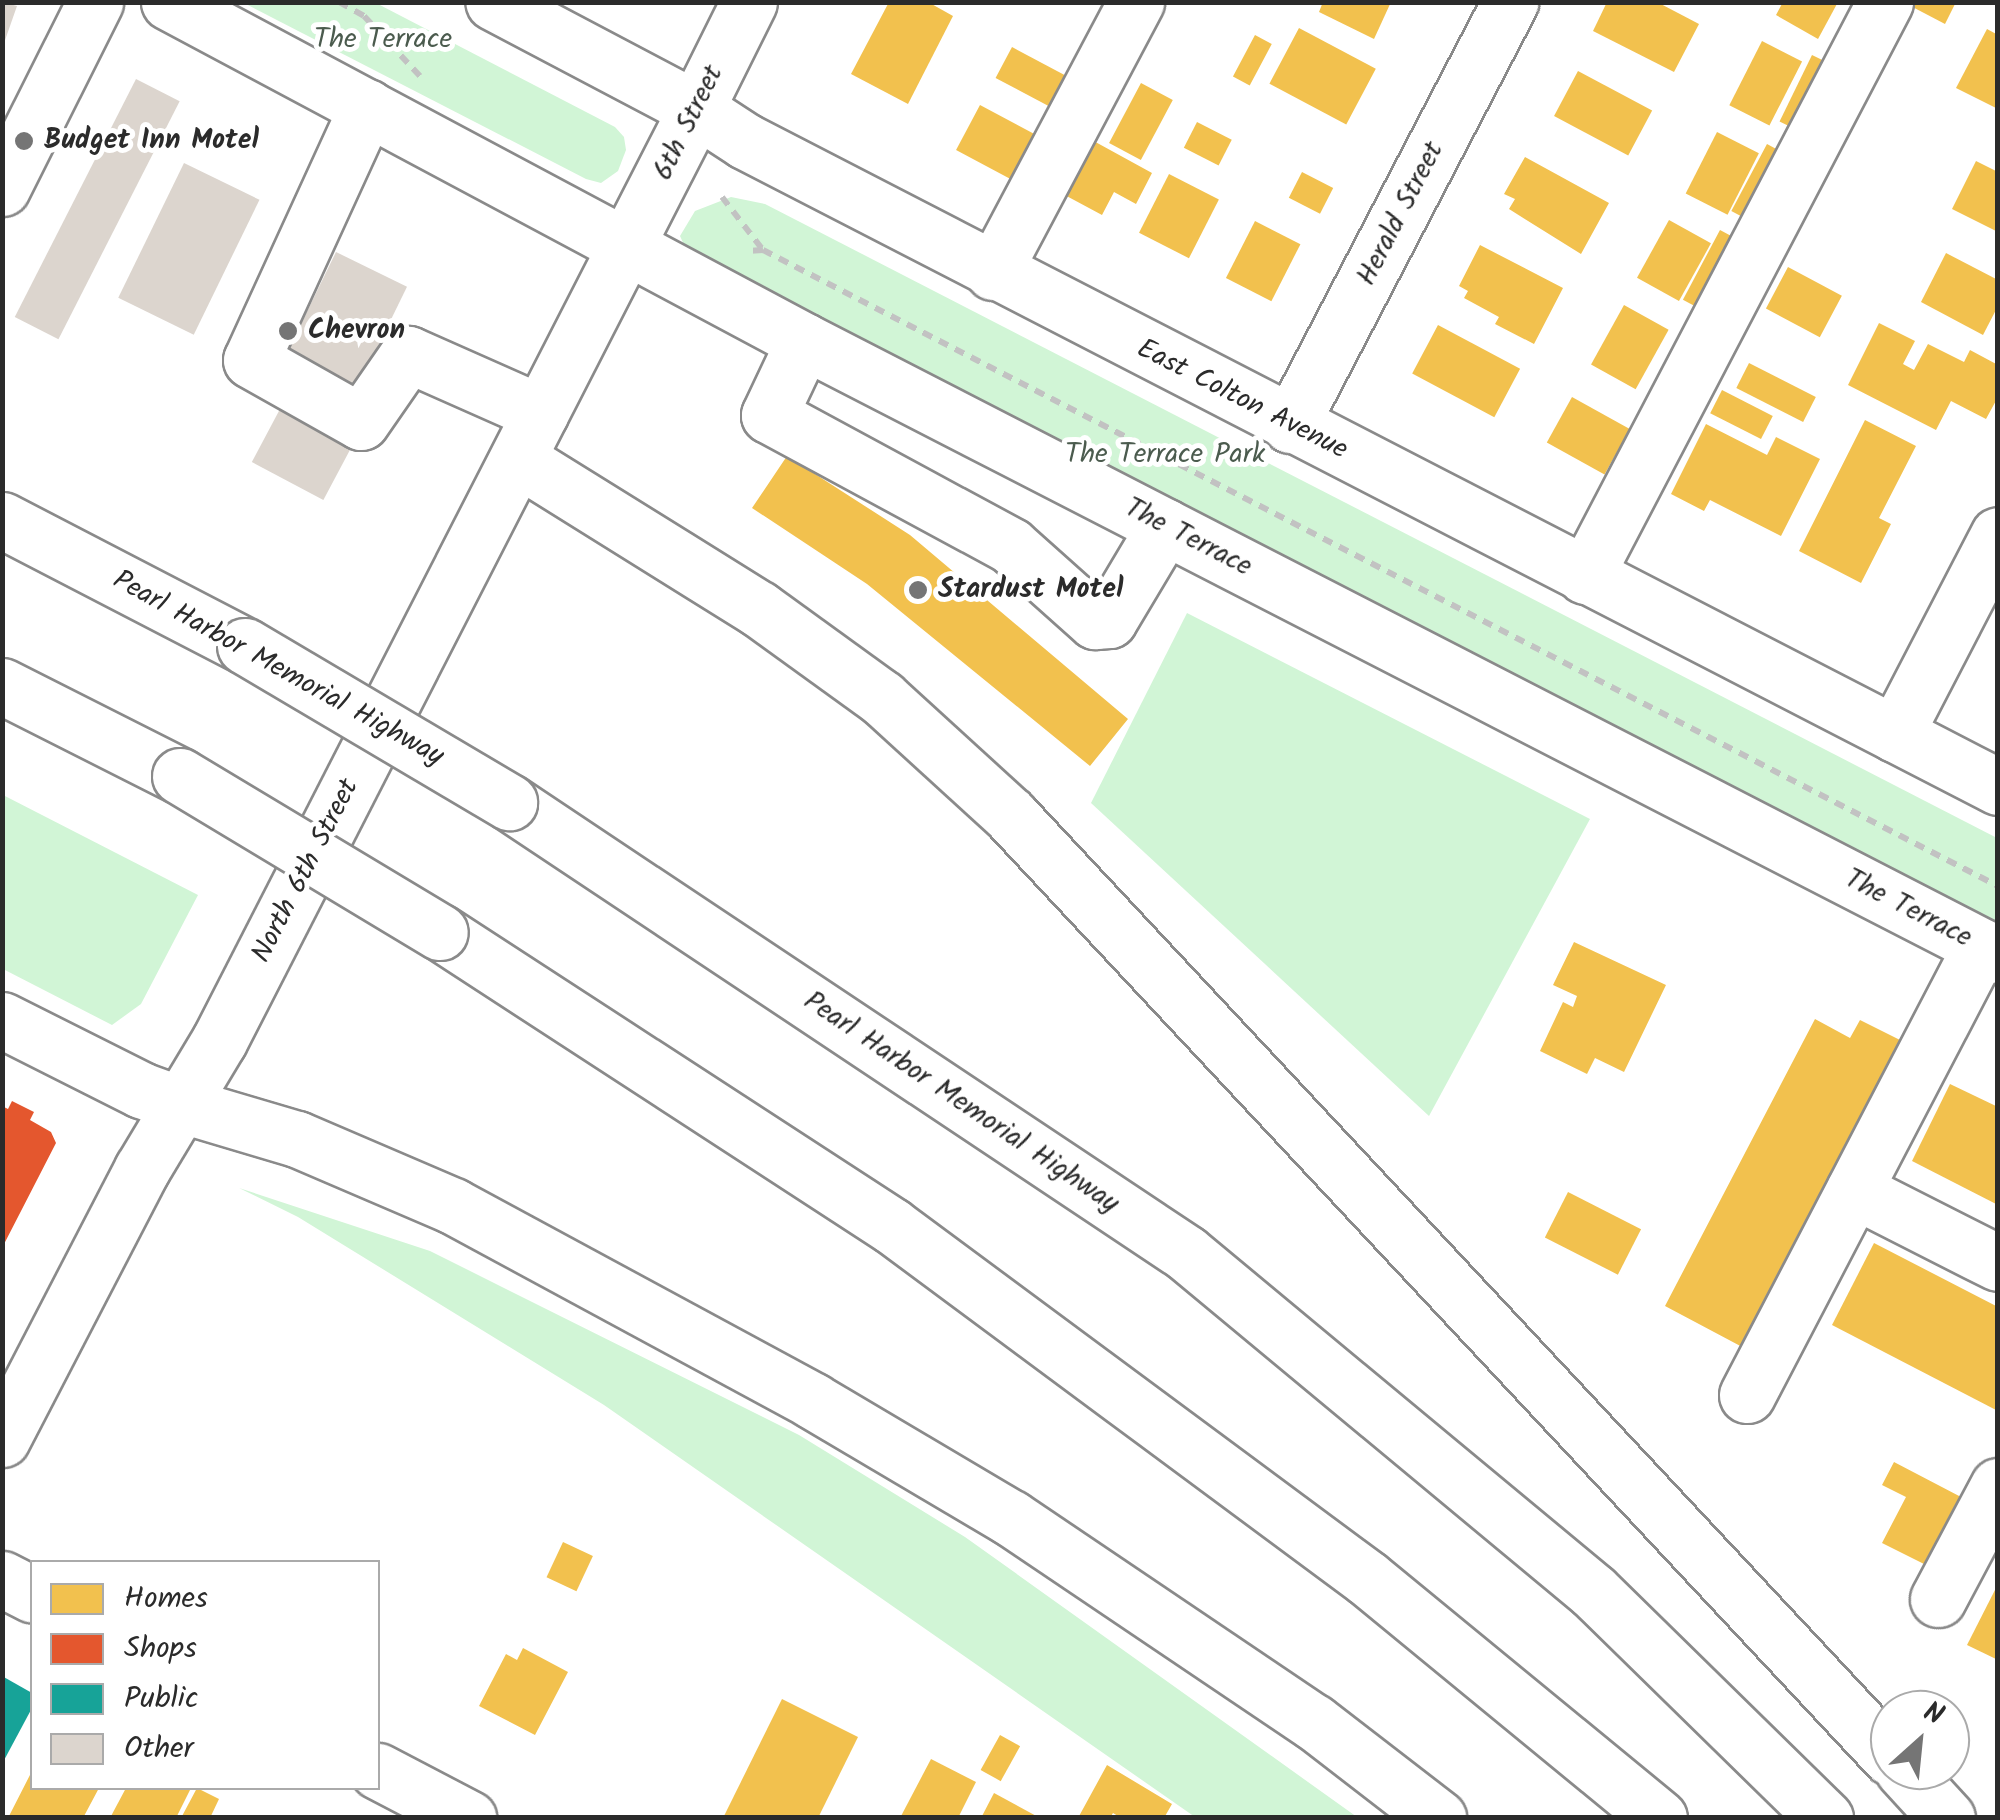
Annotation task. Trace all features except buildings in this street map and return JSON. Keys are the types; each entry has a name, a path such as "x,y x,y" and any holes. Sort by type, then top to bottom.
{"main road":[{"path":"2,188 94,2"},
{"name":"The Terrace","path":"170,2 804,341 1989,950"},
{"name":"East Colton Avenue","path":"493,2 696,109 756,148 1998,787"},
{"name":"6th Street","path":"629,245 749,2"},
{"path":"994,272 1136,2"},
{"name":"Herald Street","path":"1290,426 1510,2"},
{"path":"1585,576 1884,2"},
{"path":"366,107 251,360 361,422 408,354 530,436 866,686 1010,815 1870,1735"},
{"name":"North 6th Street","path":"2,1438 142,1169 182,1105 629,245"},
{"path":"804,341 769,414 1012,546 1095,621 1109,620 1165,526"},
{"path":"878,474 916,399"},
{"name":"Pearl Harbor Memorial Highway","path":"2,520 245,646 510,802 1186,1253 1592,1591 1824,1818"},
{"path":"1895,734 1998,534"},
{"path":"2,686 180,776 440,932 892,1226 1367,1578 1659,1818"},
{"path":"1747,1395 1854,1190 1989,950"},
{"path":"2,1020 141,1090 297,1139 453,1206 813,1401 1011,1518 1314,1722 1438,1818"},
{"path":"1854,1190 1998,1263"},
{"path":"1938,1599 1998,1486"},
{"path":"2,1579 30,1593"},
{"path":"380,1772 468,1818"},
{"path":"1921,1790 1947,1818"}],"path":[{"path":"339,2 364,16 418,74 434,84"},
{"path":"722,197 763,250 1998,886"},
{"path":"738,250 763,250"}],"green space":[{"name":"The Terrace","path":"244,3 376,3 615,127 624,137 626,150 618,171 601,183 586,179"},
{"name":"The Terrace Park","path":"731,197 765,204 1997,838 1997,927 1153,495 685,247 680,236 695,211"},
{"path":"1187,613 1590,819 1429,1116 1091,803"},
{"path":"3,795 198,895 141,1004 112,1025 3,969"},
{"path":"239,1188 430,1251 799,1435 965,1537 1357,1817 1195,1817 604,1405 298,1217"}],"place":[{"name":"Budget Inn Motel","path":"24,141"},
{"name":"Chevron","path":"288,331"},
{"name":"Stardust Motel","path":"918,590"}]}
